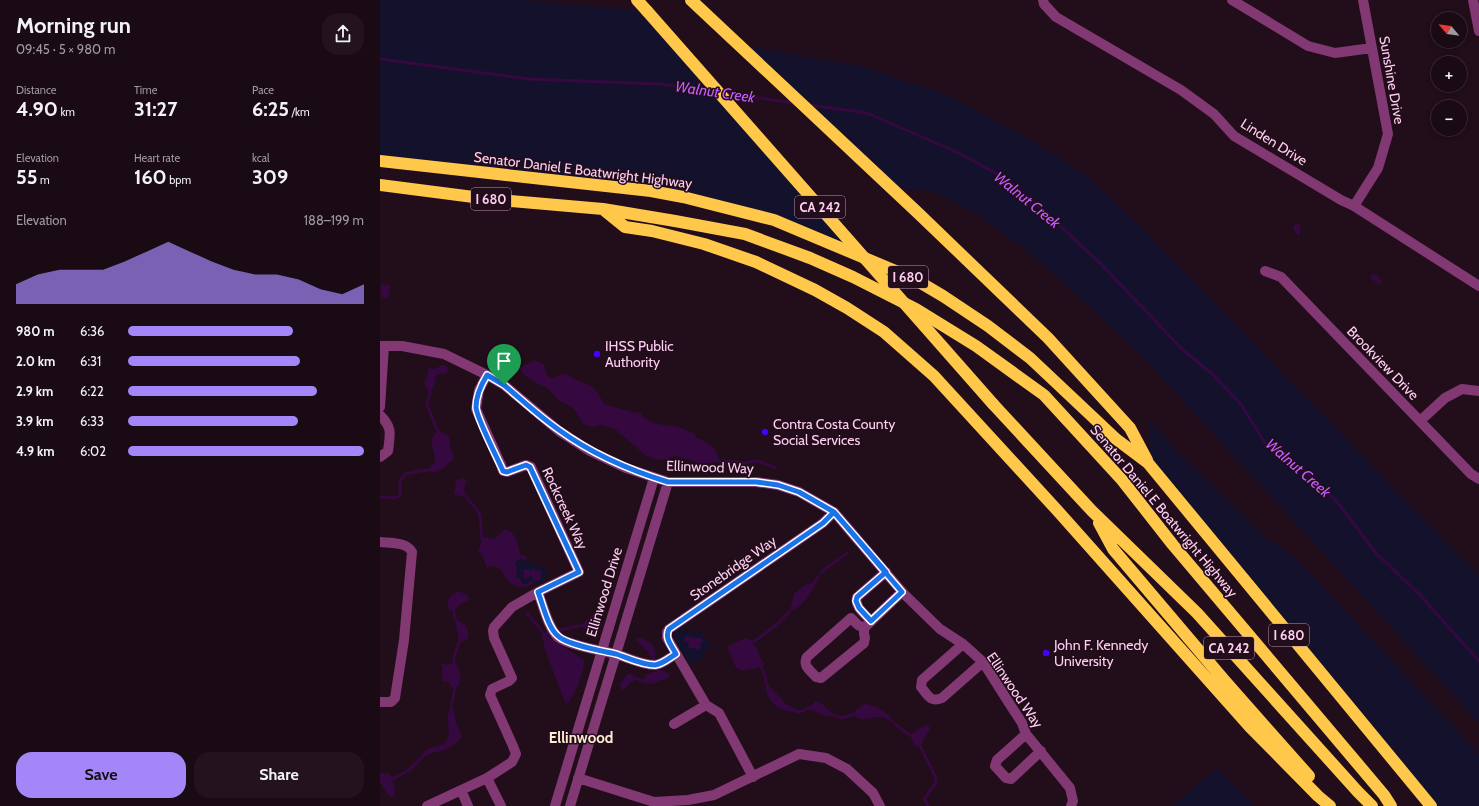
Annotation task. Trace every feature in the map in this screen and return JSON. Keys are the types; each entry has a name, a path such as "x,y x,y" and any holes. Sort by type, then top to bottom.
{"highway":[{"name":"CA 242","path":"637,0 993,404 1092,511 1197,613 1372,806"},
{"path":"691,0 918,213 1048,338 1130,428 1148,463"},
{"name":"Senator Daniel E Boatwright Highway","path":"380,161 651,191 684,197 774,220 898,272 943,296 988,326 1030,358 1116,440 1148,463 1430,806"},
{"name":"Senator Daniel E Boatwright Highway","path":"380,185 489,199 603,209 745,234 810,258 853,277 916,309 976,346 1044,395 1122,480 1173,545 1384,795 1391,806"},
{"path":"603,209 625,226 704,244 756,262 834,301 884,332 934,376 1056,509 1250,727 1318,796 1330,806"},
{"path":"1092,511 1113,550 1224,680 1336,806"},
{"name":"I 680","path":"1384,795 1397,806"}],"street":[{"name":"Linden Drive","path":"1043,0 1044,4 1056,17 1181,90 1214,114 1234,136 1341,200 1354,206 1479,286"},
{"path":"1232,0 1308,46 1335,52 1372,48"},
{"name":"Sunshine Drive","path":"1354,206 1378,168 1388,134 1363,0"},
{"path":"1473,0 1479,30"},
{"name":"Brookview Drive","path":"1265,271 1281,277 1471,474 1479,479"},
{"path":"380,407 382,346"},
{"name":"Ellinwood Way","path":"382,346 402,346 444,354 487,375 504,385 560,431 590,450 626,468 668,482 756,482 778,485 799,492 834,512 902,592 940,629 963,644 982,662 1022,723 1026,734 1070,788 1072,803"},
{"name":"Rockcreek Way","path":"487,375 479,390 476,408 503,471 507,472 526,465 530,467 579,572 538,592"},
{"path":"1420,421 1445,398 1462,389 1479,391"},
{"path":"380,415 387,423 390,430 388,451 380,457"},
{"name":"Ellinwood Drive","path":"555,806 654,478"},
{"name":"Ellinwood Drive","path":"570,806 668,482"},
{"name":"Stonebridge Way","path":"753,777 719,713 706,705 667,638 667,632 669,629 823,523 834,512"},
{"path":"380,542 405,545 410,547 412,552 404,640 395,698 391,702 380,702"},
{"path":"868,624 856,601 857,597 886,572"},
{"path":"427,806 487,778 512,762 516,754 514,746 490,695 492,689 512,678 494,638 493,631 494,626 512,607 538,592 552,628 558,637 564,640 654,665 662,663 676,654"},
{"path":"868,624 858,625 851,618 807,657 805,665 816,677 822,678 864,643 864,634 868,624 902,592"},
{"path":"963,644 922,680 921,687 931,700 936,701 942,698 982,662"},
{"path":"674,724 706,705"},
{"path":"1026,734 997,760 995,766 1006,778 1011,779 1041,751"},
{"path":"578,778 654,802 688,800 714,795 799,754 826,758 847,768 873,793 880,806"},
{"path":"487,778 501,806"},
{"path":"462,790 468,806"}],"shaded area":[{"path":"380,0 518,0 647,11 861,254 774,220 683,197 380,161"},
{"path":"739,45 860,66 950,96 1041,146 1086,175 1139,225 1479,576 1479,723 1140,354 1067,286 1025,249 980,216 932,191 892,188"},
{"path":"1297,223 1300,226 1300,234 1298,236 1293,229"},
{"path":"1375,274 1382,281 1380,285 1370,278 1371,275"},
{"path":"381,284 390,285 389,294 386,299 380,294"},
{"path":"535,360 544,365 547,375 552,379 561,374 567,374 592,387 597,392 604,404 635,413 640,412 648,420 656,424 679,428 695,434 696,438 705,441 712,446 718,456 719,461 700,463 675,456 657,460 646,456 615,429 601,425 592,427 583,424 575,410 560,401 548,389 523,374 520,368"},
{"path":"442,365 448,367 449,370 446,374 438,374 435,378 435,384 430,392 426,388 424,382 427,377 428,369 435,369"},
{"path":"1150,420 1171,445 1263,536 1295,557 1479,754 1479,806 1431,806 1148,463"},
{"path":"437,429 449,436 453,460 433,473 430,470 430,467 435,462 432,439 437,432"},
{"path":"461,478 466,480 464,489 465,496 463,497 454,494 456,481"},
{"path":"505,529 512,533 517,542 520,554 526,557 528,561 521,559 516,561 516,577 521,580 523,584 527,584 531,580 534,583 524,587 516,586 510,583 498,568 493,566 487,568 482,555 478,552 482,539 485,537 494,539"},
{"path":"521,559 545,568 547,574 543,582 536,584 531,580 525,584 516,577 517,569 515,563 517,560"},
{"path":"534,568 536,571 540,570 542,574 540,575 541,580 535,581 531,576 526,579 524,578 524,573 522,571 527,569 531,571"},
{"path":"822,572 801,605 790,611 794,594 805,585 812,583"},
{"path":"459,591 468,596 468,600 457,607 454,612 449,610 448,601 453,594"},
{"path":"594,614 596,616 595,631 590,631 579,626"},
{"path":"455,619 464,624 468,630 468,638 462,642 459,642"},
{"path":"684,627 688,633 692,630 694,633 697,631 699,634 703,631 706,636 703,638 709,642 711,647 704,652 706,656 690,665 674,638 675,633"},
{"path":"542,631 584,660 583,670 578,684 566,704 547,656"},
{"path":"687,636 692,638 701,638 703,641 700,644 701,648 697,650 690,648 688,646 689,643 685,641 684,638"},
{"path":"640,637 652,644 656,655 651,657 649,656 649,653 636,640"},
{"path":"745,638 755,641 752,644 757,648 764,663 762,670 759,667 749,670 742,670 736,667 728,646"},
{"path":"441,663 446,665 453,663 458,667 460,684 455,688 451,687 448,681 443,682"},
{"path":"662,670 669,674 669,677 652,684 644,682 646,675"},
{"path":"631,673 636,678 635,680 632,681 624,690 621,689 620,684 628,674"},
{"path":"766,682 786,704 796,709 797,712 784,710 774,704 767,695"},
{"path":"816,701 821,703 834,715 825,716 808,708"},
{"path":"452,702 456,722 462,737 449,748 425,756 423,753 426,750 443,744 448,738 448,714"},
{"path":"865,704 882,710 892,719 894,723 884,717 862,719 855,717 854,712"},
{"path":"928,724 930,729 920,746 915,747 910,735"},
{"path":"1218,768 1254,806 1172,806 1216,769"},
{"path":"380,773 388,773 391,777 395,792 395,795 392,797 389,796 380,782"}],"waterway":[{"name":"Walnut Creek","path":"380,59 529,79 659,84 713,91"},
{"name":"Walnut Creek","path":"725,93 794,103"},
{"name":"Walnut Creek","path":"810,105 867,113 961,154 1008,180 1100,263 1182,349 1211,373 1240,403 1266,444 1286,461 1310,475 1337,502 1376,553 1419,594 1479,661"},
{"path":"430,392 427,405 437,429"},
{"path":"719,461 745,463 755,461 775,468"},
{"path":"380,497 395,498 400,495 400,481 405,474 430,470"},
{"path":"465,496 479,513 482,539"},
{"path":"822,572 847,553"},
{"path":"596,616 603,603 603,590"},
{"path":"755,641 775,626 790,611"},
{"path":"454,612 455,619"},
{"path":"527,613 542,631"},
{"path":"546,633 579,626"},
{"path":"454,664 454,657 459,642"},
{"path":"653,656 658,671"},
{"path":"762,670 765,675 766,682"},
{"path":"636,678 645,681"},
{"path":"452,702 455,688"},
{"path":"797,712 808,708"},
{"path":"834,715 843,718 854,714"},
{"path":"894,723 910,735"},
{"path":"920,746 935,776 936,783 924,799 928,806"},
{"path":"392,779 408,771 424,755"}],"place":[{"name":"IHSS Public Authority","path":"597,354"},
{"name":"Contra Costa County Social Services","path":"765,432"},
{"name":"John F. Kennedy University","path":"1046,653"}],"district":[{"name":"Ellinwood","path":"581,738"}],"route":[{"path":"504,385 487,375 479,390 476,408 484,430 503,471 507,472 526,465 530,467 579,572 538,592 552,628 558,637 579,645 646,664 654,665 662,663 676,654 667,638 667,632 669,629 823,523 834,512 886,572 902,592 871,621 857,606 857,597 886,572 860,542 834,512 799,492 778,485 756,482 668,482 626,468 590,450 560,431 504,385"}]}
